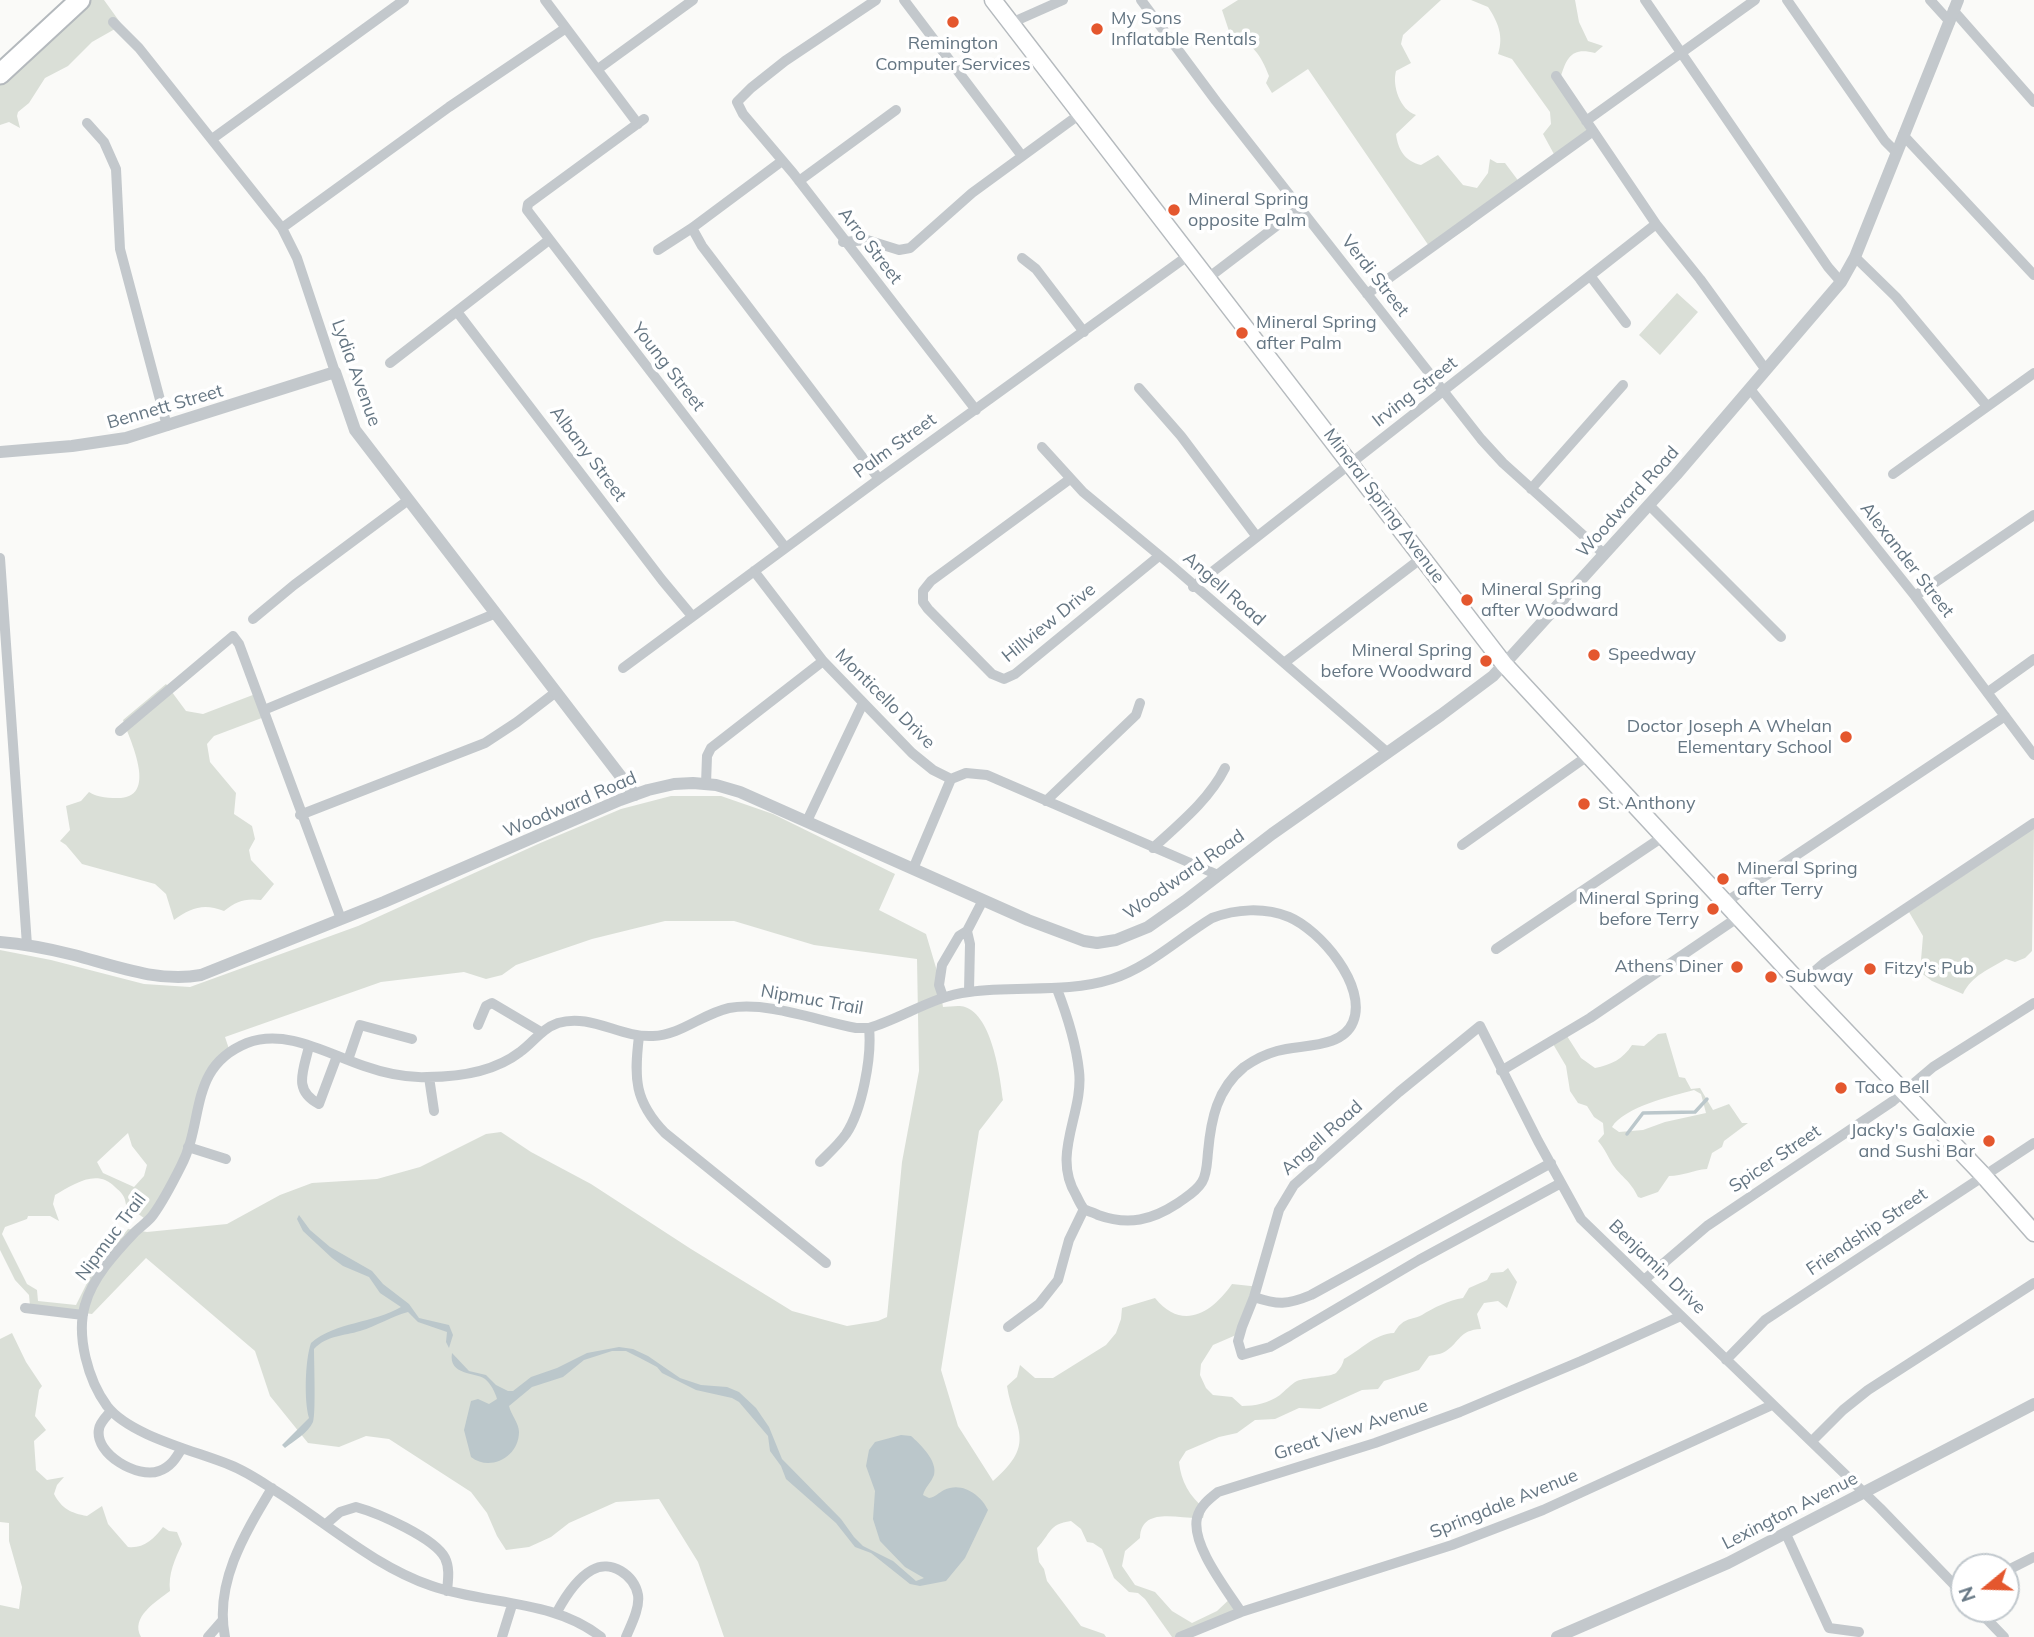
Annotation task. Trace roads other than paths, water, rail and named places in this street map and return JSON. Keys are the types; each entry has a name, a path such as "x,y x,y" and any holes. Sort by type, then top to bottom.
{"highway":[{"path":"4,66 80,0"}],"main road":[{"name":"Mineral Spring Avenue","path":"993,0 1506,662 1589,755 1983,1175 2034,1233"}],"street":[{"path":"212,139 404,0"},
{"path":"545,0 598,69 693,0"},
{"name":"Arro Street","path":"876,0 785,61 737,103 976,410"},
{"path":"904,0 1022,156"},
{"path":"1011,23 1063,0"},
{"name":"Verdi Street","path":"1141,0 1444,393 1503,463 1604,554"},
{"path":"1645,0 1828,267 1841,282"},
{"path":"1367,294 1681,53 1755,0"},
{"path":"1787,0 1885,141 1896,152"},
{"path":"1930,0 1953,11 2034,102"},
{"name":"Woodward Road","path":"0,942 27,945 141,974 188,977 219,970 635,795 674,784 706,784 740,792 1038,924 1084,941 1097,943 1116,940 1148,926 1493,676 1649,505 1841,282 1855,257 1953,11"},
{"name":"Lydia Avenue","path":"113,22 139,48 282,228 297,258 355,430 635,795"},
{"path":"282,228 449,107 566,28"},
{"name":"Young Street","path":"598,69 641,121 526,207 785,548"},
{"path":"1556,76 1656,224 1766,370"},
{"path":"799,181 896,110"},
{"path":"843,242 867,240 899,250 910,248 956,206 1080,114"},
{"path":"87,123 104,142 116,169 120,249 167,426"},
{"path":"1903,135 2034,275"},
{"path":"658,250 782,161"},
{"path":"1208,278 1300,208"},
{"name":"Irving Street","path":"1193,587 1444,393 1656,224"},
{"path":"692,228 709,256 879,479"},
{"path":"390,363 549,240"},
{"name":"Palm Street","path":"623,668 1189,255"},
{"path":"1855,257 1896,297 1987,406"},
{"path":"1022,258 1036,269 1084,332"},
{"path":"1591,277 1626,323"},
{"name":"Albany Street","path":"458,313 692,616"},
{"name":"Bennett Street","path":"0,452 109,442 335,372"},
{"path":"1893,474 2034,373"},
{"path":"1531,489 1622,386"},
{"path":"1139,388 1181,436 1257,537"},
{"name":"Alexander Street","path":"1750,389 1915,596 2034,755"},
{"name":"Angell Road","path":"1042,447 1070,479 1388,753"},
{"name":"Hillview Drive","path":"1070,479 931,581 923,591 923,602 928,610 992,674 1004,679 1015,674 1159,556"},
{"path":"253,619 407,501"},
{"path":"1649,505 1781,637"},
{"path":"1915,596 2034,515"},
{"path":"1284,663 1423,557"},
{"path":"0,558 5,720 27,945"},
{"name":"Monticello Drive","path":"754,571 823,661 912,753 933,770 951,779"},
{"path":"264,710 494,614"},
{"path":"120,731 233,636 239,644 300,815 341,919"},
{"path":"1987,692 2034,659"},
{"path":"706,784 707,756 711,748 723,736 823,661"},
{"path":"300,815 485,743 556,692"},
{"path":"807,821 863,703"},
{"path":"1046,801 1136,715 1140,703"},
{"path":"1726,902 2005,716"},
{"path":"1462,845 1589,755"},
{"path":"1153,848 1211,791 1225,768"},
{"path":"914,869 951,779 967,773 987,775 1218,875"},
{"path":"1801,983 1824,963 2034,823"},
{"path":"1496,949 1664,836"},
{"path":"943,997 939,985 942,965 959,936 967,931 983,900"},
{"name":"Nipmuc Trail","path":"601,1637 580,1622 557,1612 447,1591 414,1579 387,1566 251,1474 142,1430 111,1411 104,1402 89,1370 85,1352 85,1303 97,1280 155,1211 184,1161 205,1082 216,1063 229,1052 255,1041 278,1039 309,1046 393,1074 429,1077 475,1072 500,1065 523,1051 541,1032 558,1024 577,1020 639,1036 656,1037 670,1034 720,1011 746,1006 773,1009 856,1028 869,1028 943,997 969,991 1057,989 1086,985 1125,974 1142,966 1212,918 1225,913 1255,910 1287,916 1314,933 1348,976 1355,1008 1354,1020 1348,1032 1338,1038 1264,1055 1242,1069 1229,1083 1214,1109 1207,1164 1203,1180 1195,1191 1165,1211 1144,1220 1116,1220 1084,1209"},
{"path":"1501,1071 1590,1018 1740,916"},
{"path":"967,931 970,944 969,991"},
{"path":"1008,1327 1039,1304 1058,1280 1069,1240 1084,1209 1073,1190 1066,1157 1080,1073 1065,1010 1057,989"},
{"path":"478,1025 486,1006 492,1003 541,1032"},
{"name":"Spicer Street","path":"1644,1280 1707,1226 1893,1101 1933,1067 2034,1003"},
{"path":"309,1046 300,1082 307,1098 319,1104 360,1025 412,1039"},
{"name":"Angell Road","path":"1480,1026 1399,1092 1294,1185 1279,1210 1254,1297 1238,1341 1242,1355 1269,1347 1290,1336 1419,1260 1561,1183"},
{"name":"Benjamin Drive","path":"1480,1026 1501,1071 1581,1219 1864,1492 1950,1580"},
{"path":"820,1162 836,1146 853,1122 868,1063 869,1028"},
{"path":"639,1036 637,1086 646,1111 654,1121 665,1133 826,1263"},
{"path":"429,1077 434,1111"},
{"name":"Friendship Street","path":"1726,1360 1765,1320 2034,1143"},
{"path":"188,1147 226,1159"},
{"path":"1254,1297 1282,1304 1311,1295 1550,1163"},
{"path":"1811,1441 1868,1390 2034,1283"},
{"path":"25,1308 83,1315"},
{"name":"Great View Avenue","path":"1241,1612 1202,1549 1197,1531 1197,1518 1201,1508 1218,1492 1375,1443 1460,1412 1682,1316"},
{"name":"Lexington Avenue","path":"1557,1637 1728,1563 2034,1404"},
{"name":"Springdale Avenue","path":"1241,1612 1367,1574 1530,1515 1772,1405"},
{"path":"111,1411 100,1424 99,1437 112,1456 126,1466 147,1474 158,1472 175,1460 182,1448"},
{"path":"225,1637 222,1621 234,1555 272,1488"},
{"path":"326,1524 340,1512 356,1507 422,1537 444,1557 448,1578 447,1591"},
{"path":"1786,1534 1829,1629 1859,1632"},
{"path":"557,1612 569,1592 592,1569 606,1566 618,1569 628,1575 638,1595 638,1604 626,1637"},
{"path":"502,1637 512,1605"},
{"path":"1180,1637 1241,1612"},
{"path":"208,1637 222,1621"},
{"path":"1990,1623 2004,1637"}],"waterway":[{"path":"1627,1134 1643,1113 1695,1112 1707,1099"}],"place":[{"name":"Remington Computer Services","path":"953,22"},
{"name":"My Sons Inflatable Rentals","path":"1097,29"},
{"name":"Mineral Spring opposite Palm","path":"1174,210"},
{"name":"Mineral Spring after Palm","path":"1242,333"},
{"name":"Mineral Spring after Woodward","path":"1467,600"},
{"name":"Speedway","path":"1594,655"},
{"name":"Mineral Spring before Woodward","path":"1486,661"},
{"name":"Doctor Joseph A Whelan Elementary School","path":"1846,737"},
{"name":"St. Anthony","path":"1584,804"},
{"name":"Mineral Spring after Terry","path":"1723,879"},
{"name":"Mineral Spring before Terry","path":"1713,909"},
{"name":"Athens Diner","path":"1737,967"},
{"name":"Fitzy's Pub","path":"1870,969"},
{"name":"Subway","path":"1771,977"},
{"name":"Taco Bell","path":"1841,1088"},
{"name":"Jacky's Galaxie and Sushi Bar","path":"1989,1141"}]}
